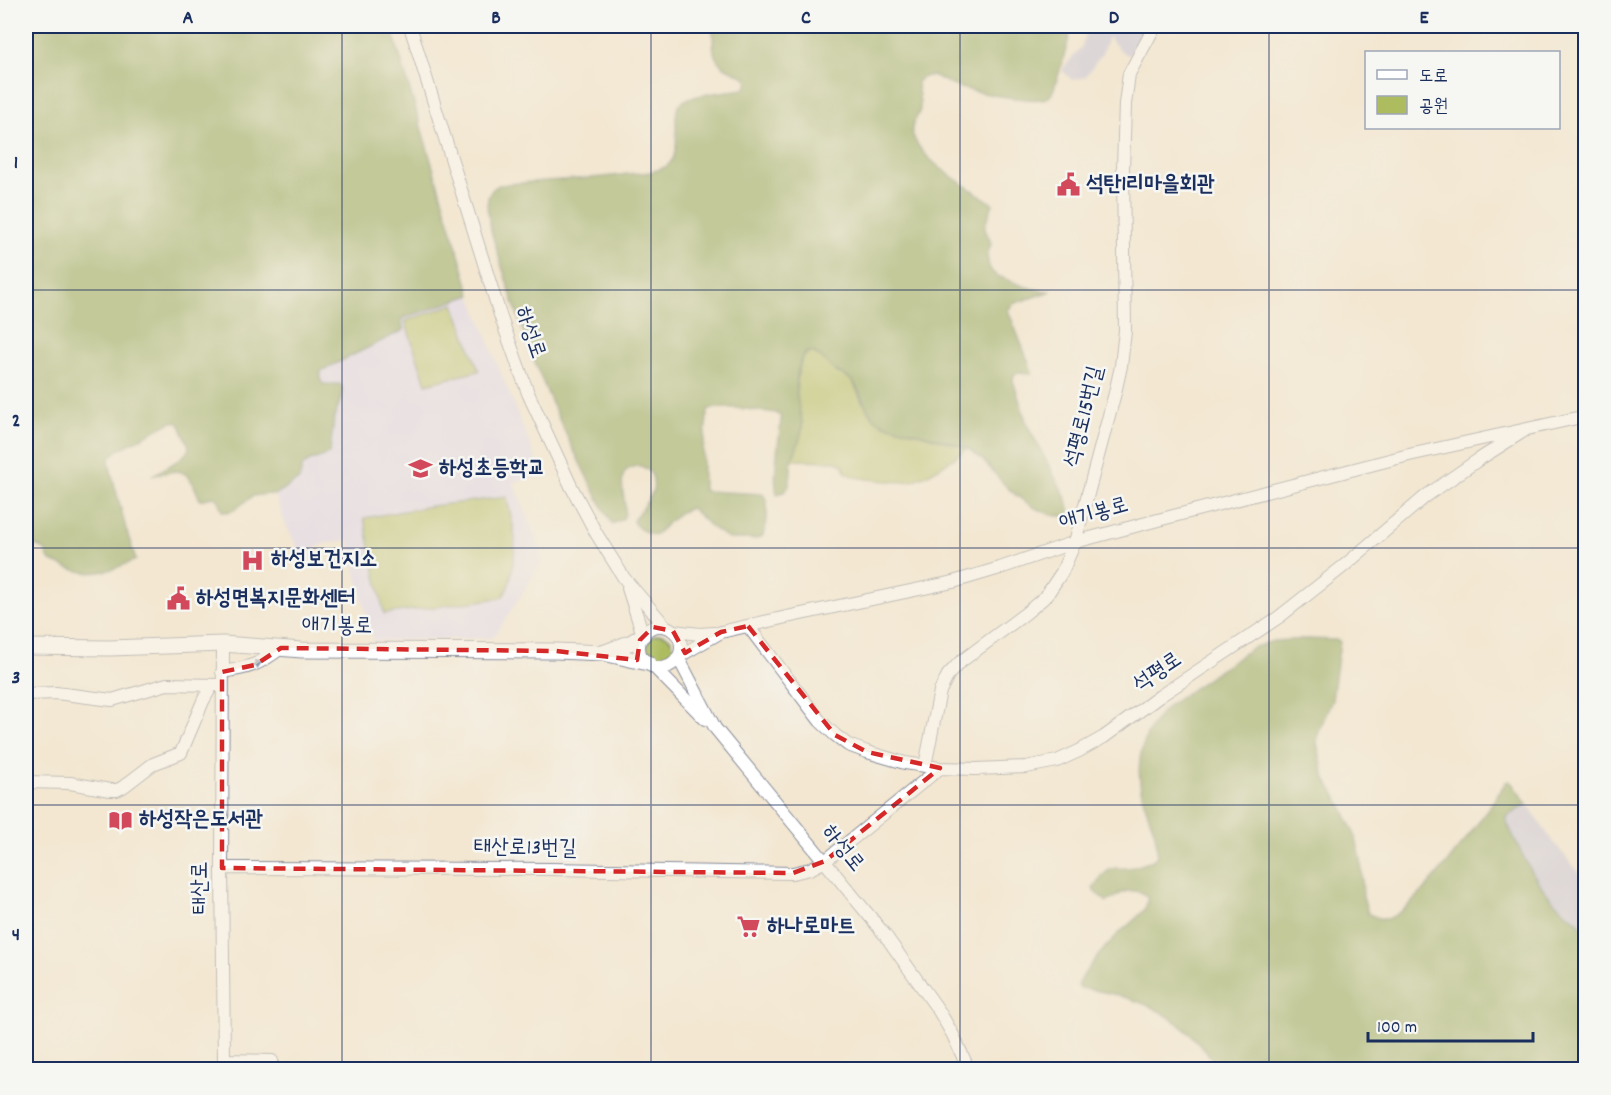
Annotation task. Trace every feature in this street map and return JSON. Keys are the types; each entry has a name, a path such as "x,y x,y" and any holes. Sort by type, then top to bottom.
{"main road":[{"path":"603,653 632,642 643,635"},
{"name":"애기봉로","path":"26,647 110,648 223,644 324,650 603,653 651,665"}],"street":[{"name":"하성로","path":"410,26 501,318 528,393 571,486 596,533 624,578 670,629"},
{"name":"석평로15번길","path":"925,766 940,691 948,675 959,663 1046,596 1062,572 1075,542 1121,366 1125,331 1126,283 1123,170 1125,104 1129,74 1155,26"},
{"name":"석평로","path":"748,626 820,721 848,745 905,763 940,768 1026,767 1057,761 1104,737 1160,696 1279,617 1426,496 1478,460 1527,429 1586,416"},
{"name":"애기봉로","path":"678,657 721,632 953,582 1075,542 1408,455 1527,429"},
{"path":"624,578 643,635"},
{"path":"715,728 643,658 640,653 640,640 653,627 700,633 721,632"},
{"path":"651,665 661,668 668,666 678,657 680,642 678,636 670,629"},
{"name":"태산로","path":"26,782 70,783 117,790 153,764 181,753 203,701 217,685 222,672 223,644"},
{"path":"222,672 255,665 281,648"},
{"name":"하성로","path":"678,657 715,728 885,935 939,1011 969,1070"},
{"path":"26,694 56,693 112,700 167,684 217,685"},
{"name":"태산로","path":"217,685 224,1060 272,1061"},
{"name":"태산로13번길","path":"222,867 793,873 810,869 825,861 940,768"}],"highlighted area":[{"path":"748,626 835,735 867,752 940,768 825,861 793,873 222,868 222,672 255,665 281,648 556,651 637,660 640,640 653,627 673,631 685,653 721,632"}],"shaded area":[{"path":"1087,26 1148,26 1132,54 1122,52 1108,37 1102,54 1085,77 1072,80 1062,70 1082,46"},
{"name":"하성초등학교","path":"471,295 542,474 514,483 541,551 541,564 493,638 373,641 348,540 326,543 301,554 285,523 275,495 299,480 306,463 326,456 330,452 334,419 342,388 340,384 323,384 321,371 403,330 400,319"},
{"path":"1527,804 1550,838 1585,880 1585,918 1582,925 1560,907 1534,876 1505,820 1506,817"}],"green space":[{"path":"26,26 391,26 471,295 401,319 404,330 321,371 323,384 340,384 342,388 334,419 330,452 305,464 299,480 275,495 253,496 234,510 227,512 222,511 218,499 213,497 200,500 191,481 183,473 177,471 151,476 188,451 188,444 176,422 171,422 118,450 110,458 109,463 136,560 102,572 74,570 49,560 45,550 33,544 30,532 26,528"},
{"path":"713,26 1072,26 1059,74 1050,96 1044,99 1004,97 952,85 934,76 927,76 917,82 920,109 912,131 918,145 926,155 993,204 985,229 991,245 987,255 989,267 993,273 1023,286 1051,291 1013,304 1008,310 1032,371 1031,374 1017,373 1013,380 1027,424 1067,500 1070,513 1067,516 1047,513 1023,500 967,448 877,420 869,413 851,380 834,370 818,355 809,352 805,353 802,358 797,375 798,406 802,430 792,461 789,485 785,491 777,494 776,486 781,417 776,413 741,408 708,410 703,451 703,490 763,494 767,508 763,536 755,539 729,539 711,527 691,508 679,513 655,535 642,530 633,521 651,495 654,483 647,469 641,466 625,472 622,487 624,517 612,524 562,425 529,348 492,234 487,207 489,194 499,185 596,178 642,173 665,167 675,153 676,116 677,108 681,103 702,95 744,89 748,82 746,78 718,61 714,51"},
{"path":"454,304 479,371 426,384 405,321"},
{"path":"809,352 814,352 836,372 853,382 862,401 883,425 967,448 932,472 905,482 852,475 836,461 792,460 802,428 797,400 798,374 802,360"},
{"path":"507,497 514,528 515,545 508,587 501,598 384,614 364,518 431,506"},
{"path":"660,634 669,638 673,647 669,656 660,660 651,656 647,647 651,638"},
{"path":"1338,640 1340,642 1332,700 1319,731 1317,743 1325,778 1341,804 1355,835 1361,859 1363,897 1368,913 1385,919 1398,913 1414,900 1450,860 1506,782 1511,782 1527,804 1506,817 1517,844 1543,889 1579,923 1586,935 1585,1069 1219,1069 1191,1035 1160,1012 1125,997 1078,986 1100,953 1141,914 1147,903 1147,897 1130,891 1123,892 1107,902 1093,889 1109,870 1137,866 1151,861 1157,855 1155,834 1142,794 1139,769 1143,745 1153,724 1169,705 1252,648 1273,641"}],"place":[{"name":"석탄1리마을회관","path":"1068,185"},
{"name":"하성초등학교","path":"421,469"},
{"name":"하성보건지소","path":"253,560"},
{"name":"하성면복지문화센터","path":"178,599"},
{"name":"하성작은도서관","path":"121,820"},
{"name":"하나로마트","path":"749,927"}]}
